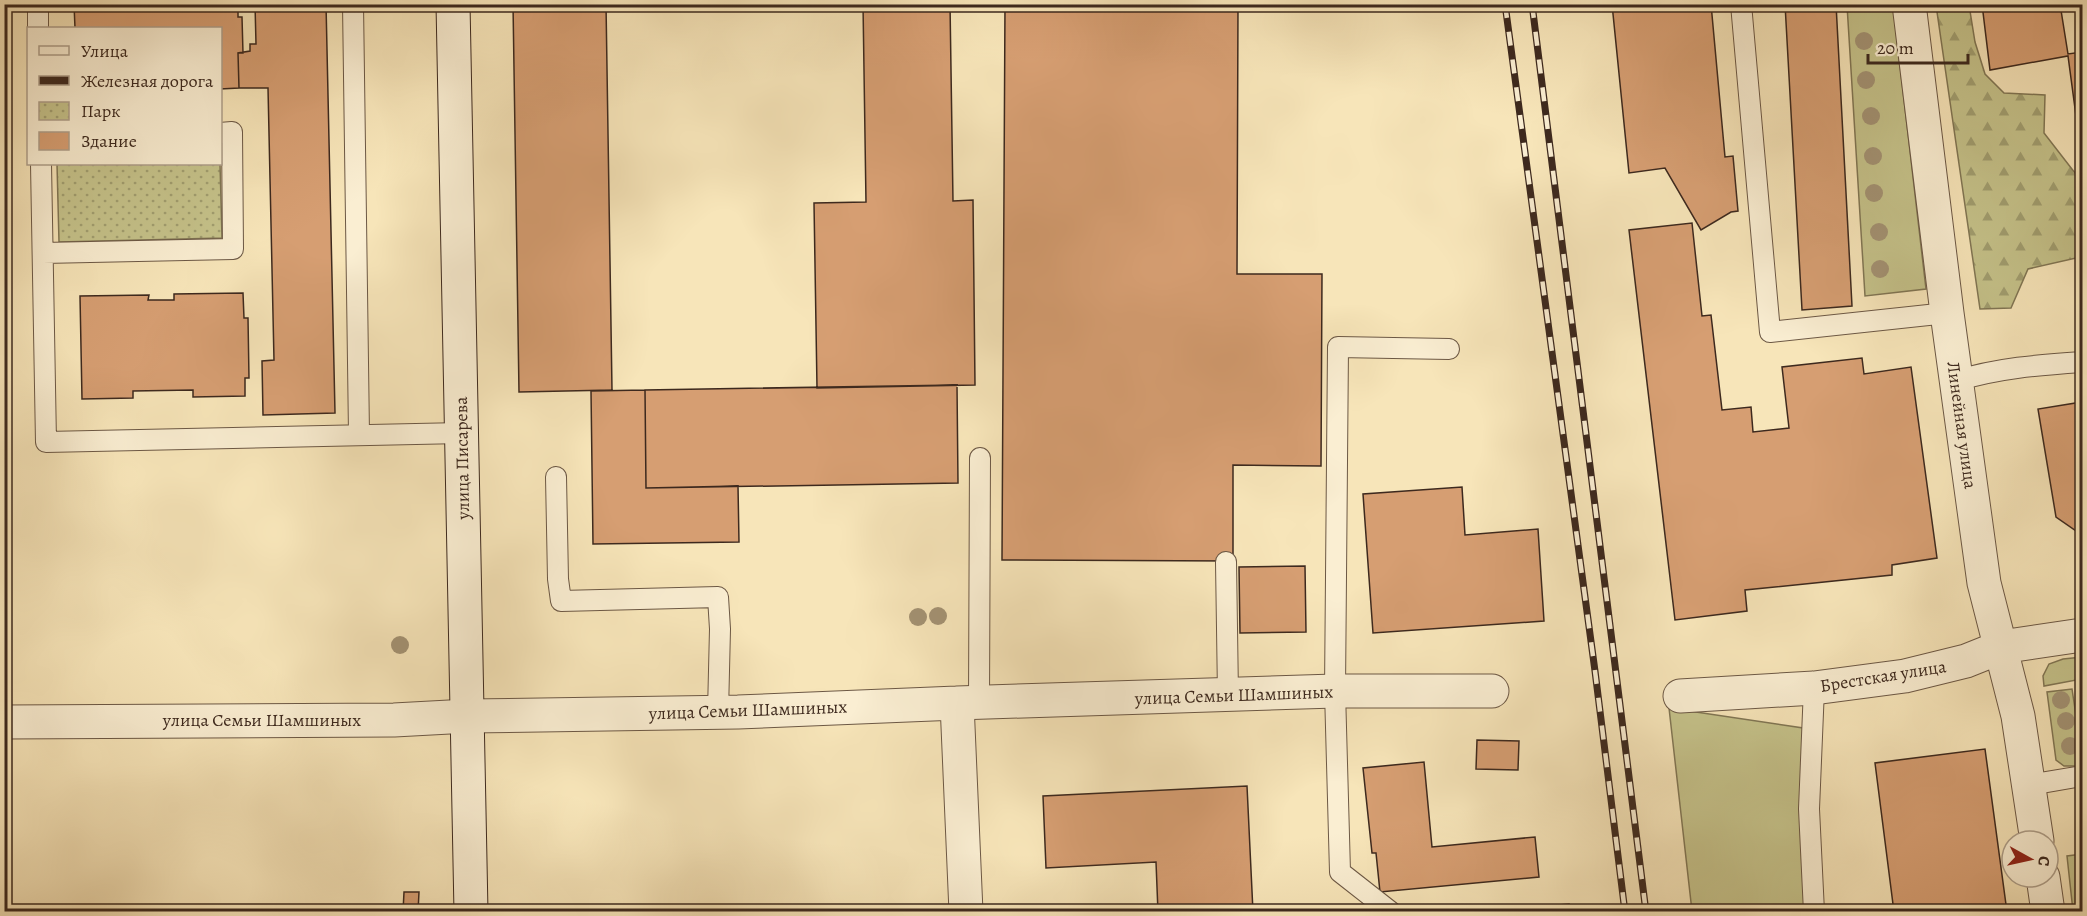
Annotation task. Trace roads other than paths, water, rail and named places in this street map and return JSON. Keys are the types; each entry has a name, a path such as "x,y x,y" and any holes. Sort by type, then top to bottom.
{"street":[{"name":"улица Писарева","path":"453,4 471,912"},
{"name":"Линейная улица","path":"1909,4 1947,313 1984,583 2018,716 2035,829"},
{"name":"Брестская улица","path":"1680,696 1814,688 1905,676 1966,662 2001,647 2082,635"},
{"name":"улица Семьи Шамшиных","path":"4,722 394,720 468,716 718,712 1335,691 1492,691"},
{"path":"966,912 968,702"},
{"path":"2045,889 2048,912"}],"lane":[{"path":"38,4 38,27"},
{"path":"353,4 359,434"},
{"path":"1741,4 1770,332 1947,313"},
{"path":"43,253 233,249 232,132 222,133"},
{"path":"41,165 46,442 462,433"},
{"path":"1391,912 1340,872 1335,691 1338,347 1449,349"},
{"path":"1956,381 1979,374 2031,366 2082,362"},
{"path":"968,702 980,458"},
{"path":"556,477 558,579 561,601 718,597 720,629 718,712"},
{"path":"1226,561 1228,695"},
{"path":"1814,688 1809,809 1814,912"},
{"path":"2029,785 2082,776"}],"railway":[{"path":"1505,4 1595,671 1625,912"},
{"path":"1532,4 1646,912"}]}
